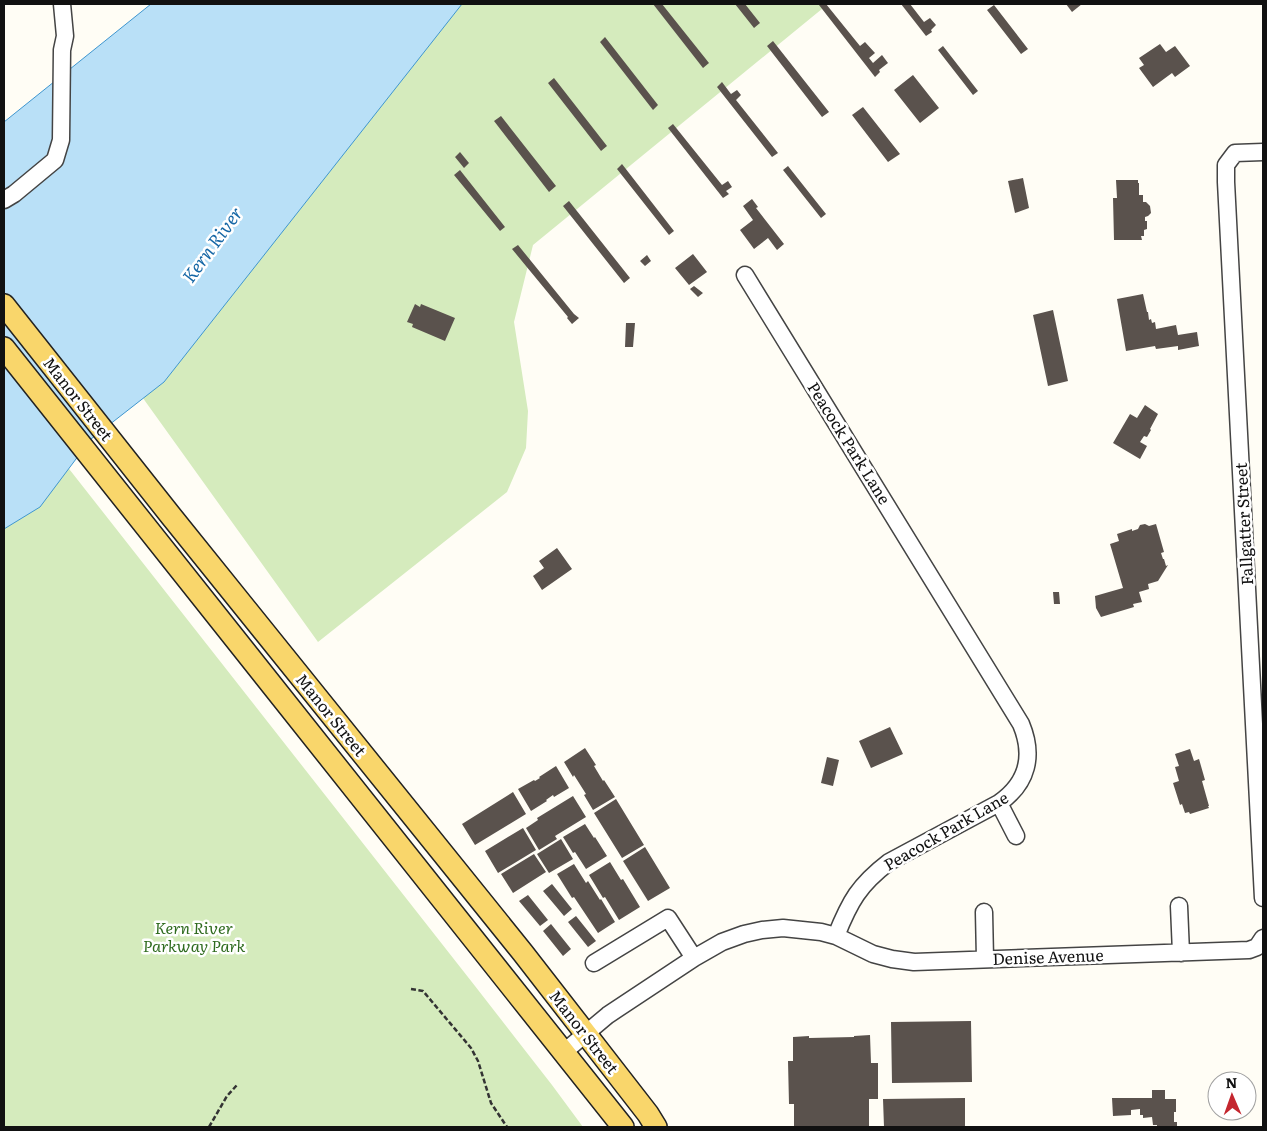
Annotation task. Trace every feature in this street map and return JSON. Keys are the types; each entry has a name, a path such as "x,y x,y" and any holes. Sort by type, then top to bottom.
{"main road":[{"name":"Manor Street","path":"4,305 510,938 648,1114 656,1127"},
{"name":"Manor Street","path":"4,348 623,1127"}],"street":[{"path":"4,200 55,160 60,140 62,50 65,36 62,4"},
{"name":"Fallgatter Street","path":"1263,152 1235,153 1226,165 1263,898"},
{"name":"Peacock Park Lane","path":"745,275 1021,724 1026,736 1028,749 1023,776 1010,796 889,862 874,874 861,887 849,905 836,936"},
{"path":"999,803 1016,836"},
{"path":"1179,906 1181,953"},
{"path":"984,912 985,960"},
{"path":"594,963 668,918 694,958"},
{"path":"564,1052 608,1015 694,958 722,942 744,934 783,928 821,932 836,936"},
{"name":"Denise Avenue","path":"836,936 873,954 892,960 914,962 1181,953 1249,950 1260,947"}],"path":[{"path":"411,989 423,992 471,1048 478,1061 491,1103 506,1127"},
{"path":"209,1127 237,1085"}],"green space":[{"path":"267,4 828,4 533,245 514,322 528,411 526,448 507,492 318,642 18,224"},
{"name":"Kern River Parkway Park","path":"4,386 475,986 583,1127 4,1127"}],"water":[{"name":"Kern River","path":"151,4 462,4 164,382 91,439 40,507 4,529 4,122"}],"building":[{"path":"653,4 662,4 709,63 703,68"},
{"path":"735,4 745,4 760,23 754,28"},
{"path":"826,4 860,46 865,42 875,53 869,58 873,63 882,55 888,63 879,70 880,72 875,77 819,5"},
{"path":"901,4 910,4 924,22 930,18 936,25 931,30 932,32 926,36"},
{"path":"1066,4 1082,4 1072,12"},
{"path":"994,5 1028,49 1021,54 987,10"},
{"path":"605,37 658,105 653,110 600,42"},
{"path":"773,41 829,112 822,117 767,46"},
{"path":"1160,44 1166,52 1175,46 1190,66 1175,77 1172,73 1153,87 1139,68 1144,65 1139,58"},
{"path":"943,46 978,91 973,95 938,50"},
{"path":"913,75 939,108 920,123 894,90"},
{"path":"554,78 607,146 601,151 548,83"},
{"path":"722,82 731,94 737,90 741,95 736,100 778,153 772,157 717,87"},
{"path":"863,107 900,154 888,162 852,115"},
{"path":"501,116 556,186 549,192 494,121"},
{"path":"673,124 722,185 728,181 732,187 726,191 729,194 723,198 668,128"},
{"path":"460,152 469,163 464,168 455,157"},
{"path":"622,164 674,231 669,235 617,169"},
{"path":"788,166 826,214 821,218 783,170"},
{"path":"460,170 505,227 500,231 454,175"},
{"path":"1023,178 1029,208 1015,213 1008,181"},
{"path":"1116,180 1138,180 1139,195 1143,195 1143,202 1150,206 1151,213 1145,217 1147,229 1144,230 1144,236 1141,236 1142,240 1114,240 1113,198 1117,198"},
{"path":"752,199 758,207 756,208 784,244 777,250 768,238 754,249 740,230 753,220 743,206"},
{"path":"569,201 630,278 624,283 563,206"},
{"path":"518,245 579,318 572,324 512,249"},
{"path":"693,254 707,272 689,285 675,268"},
{"path":"647,255 651,261 645,266 640,261"},
{"path":"694,286 703,293 698,297 690,289"},
{"path":"1143,294 1149,320 1151,319 1152,323 1155,322 1156,329 1176,325 1178,335 1197,332 1199,346 1178,350 1178,346 1156,349 1155,346 1126,351 1117,299"},
{"path":"415,304 420,307 421,304 455,318 445,341 412,327 413,324 407,322"},
{"path":"1053,310 1068,381 1048,386 1033,315"},
{"path":"626,323 635,323 633,347 625,347"},
{"path":"1145,405 1158,414 1147,437 1144,436 1140,442 1147,446 1140,459 1113,443 1130,414 1137,418"},
{"path":"1145,524 1149,526 1156,524 1164,552 1161,553 1166,566 1168,565 1158,581 1148,584 1149,589 1139,592 1142,602 1133,604 1134,607 1101,617 1096,608 1095,596 1123,588 1110,544 1119,541 1117,534 1138,529 1140,525"},
{"path":"557,548 572,569 542,590 533,576 544,568 539,561"},
{"path":"1053,592 1059,592 1060,604 1054,604"},
{"path":"890,727 903,754 871,768 859,741"},
{"path":"585,748 596,765 594,766 603,781 615,797 593,810 584,795 586,794 564,762"},
{"path":"1190,749 1194,761 1199,759 1205,780 1202,781 1209,808 1190,814 1189,812 1185,813 1182,804 1180,805 1173,783 1179,781 1175,767 1179,766 1175,754"},
{"path":"827,757 839,760 833,786 821,783"},
{"path":"556,766 569,788 554,797 553,795 531,811 518,789 540,778"},
{"path":"513,792 526,814 475,845 462,824"},
{"path":"573,796 586,817 555,836 557,839 539,850 526,828 538,820 537,818"},
{"path":"616,799 644,845 622,858 594,813"},
{"path":"585,824 607,856 586,869 563,837"},
{"path":"523,828 536,850 498,873 485,851"},
{"path":"561,839 573,859 549,873 537,854"},
{"path":"645,847 670,888 648,901 623,861"},
{"path":"534,854 546,872 513,893 501,874"},
{"path":"610,862 640,907 619,920 589,875"},
{"path":"574,864 586,883 588,881 601,899 615,922 598,933 557,874"},
{"path":"552,884 572,909 564,916 543,891"},
{"path":"528,895 548,920 540,926 519,901"},
{"path":"576,916 596,941 588,947 568,922"},
{"path":"551,924 571,949 563,956 543,931"},
{"path":"971,1021 972,1082 892,1083 891,1022"},
{"path":"870,1035 871,1063 878,1063 878,1099 869,1099 869,1126 794,1127 794,1104 789,1104 788,1061 793,1061 793,1037 854,1037"},
{"path":"1152,1090 1165,1090 1165,1099 1176,1099 1174,1122 1177,1122 1177,1127 1157,1127 1157,1125 1153,1125 1152,1117 1143,1118 1143,1115 1140,1115 1140,1109 1131,1110 1131,1115 1113,1116 1112,1098 1152,1098"},
{"path":"965,1098 965,1126 884,1127 883,1099"}]}
